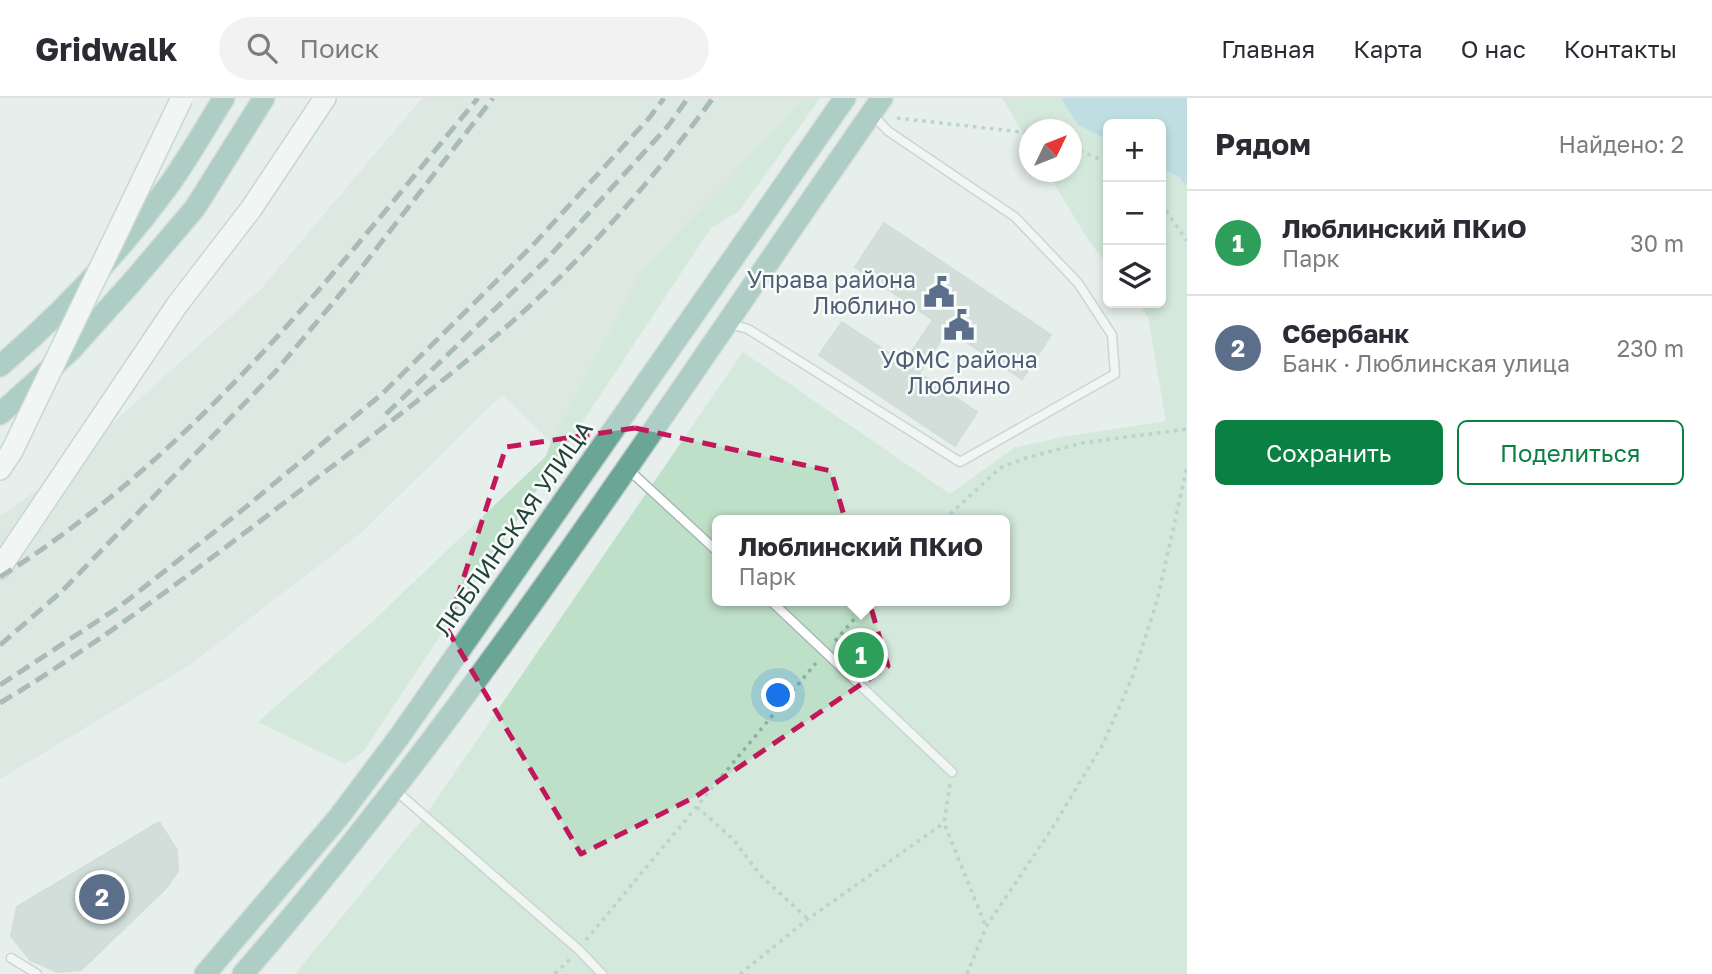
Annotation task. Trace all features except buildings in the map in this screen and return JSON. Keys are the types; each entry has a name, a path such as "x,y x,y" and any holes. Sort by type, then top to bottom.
{"main road":[{"path":"0,469 12,451 182,98"},
{"path":"0,366 47,325 167,189 224,98"},
{"path":"0,414 71,350 195,208 264,98"},
{"path":"0,568 177,305 251,209 325,98"},
{"name":"ЛЮБЛИНСКАЯ УЛИЦА","path":"205,974 338,818 399,737 845,98"},
{"path":"243,974 303,905 395,790 626,468 877,106"}],"lane":[{"path":"727,323 748,329 960,462 1115,374 1112,335 1078,283 1014,217 888,131 877,106"},
{"path":"626,468 712,547"},
{"path":"776,606 952,772"},
{"path":"395,790 579,950 602,974"},
{"path":"11,958 37,974"}],"path":[{"path":"897,118 1019,132"},
{"path":"1082,151 1103,161"},
{"path":"1166,211 1187,241"},
{"path":"949,515 1000,468 1026,458 1082,443 1187,429"},
{"path":"967,974 986,927 1051,830 1108,733 1132,678 1157,601 1187,467"},
{"path":"555,974 579,950 866,606"},
{"path":"952,772 943,823 986,927"},
{"path":"697,807 733,839 761,876 808,919"},
{"path":"740,974 808,919 943,823"}],"highlighted area":[{"path":"635,428 831,471 888,666 695,797 581,854 447,629 506,447"}],"shaded area":[{"path":"422,98 804,98 640,273 551,442 502,395 361,533 188,666 0,779 0,516 43,486 261,289"}],"green space":[{"path":"804,98 820,98 739,211 711,228 363,752 345,764 258,722 372,622 546,456 640,273"},
{"path":"1002,98 1061,98 1074,119 1019,119 1019,126"},
{"path":"1082,127 1103,138 1103,259 1053,182 1082,182"},
{"path":"1166,170 1179,177 1187,186 1187,974 295,974 425,816 743,352 950,494 1014,448 1063,437 1166,421 1148,317 1141,308 1166,308"}],"water":[{"path":"1061,98 1187,98 1187,186 1179,177 1166,170 1166,119 1103,119 1103,138 1082,127 1082,119 1074,119"}],"railway":[{"path":"0,577 71,528 137,475 199,418 315,294 478,98"},
{"path":"0,645 61,592 276,371 352,280 493,98"},
{"path":"0,685 119,607 241,511 382,394 533,245 650,117 664,98"},
{"path":"386,414 546,260 668,126 688,98"},
{"path":"0,703 75,656 183,579 371,437 478,351 533,303 615,219 713,98"}],"place":[{"name":"Управа района Люблино","path":"939,292"},
{"name":"УФМС района Люблино","path":"959,325"},
{"name":"Люблинский ПКиО","path":"861,655"},
{"name":"Сбербанк","path":"102,897"}]}
